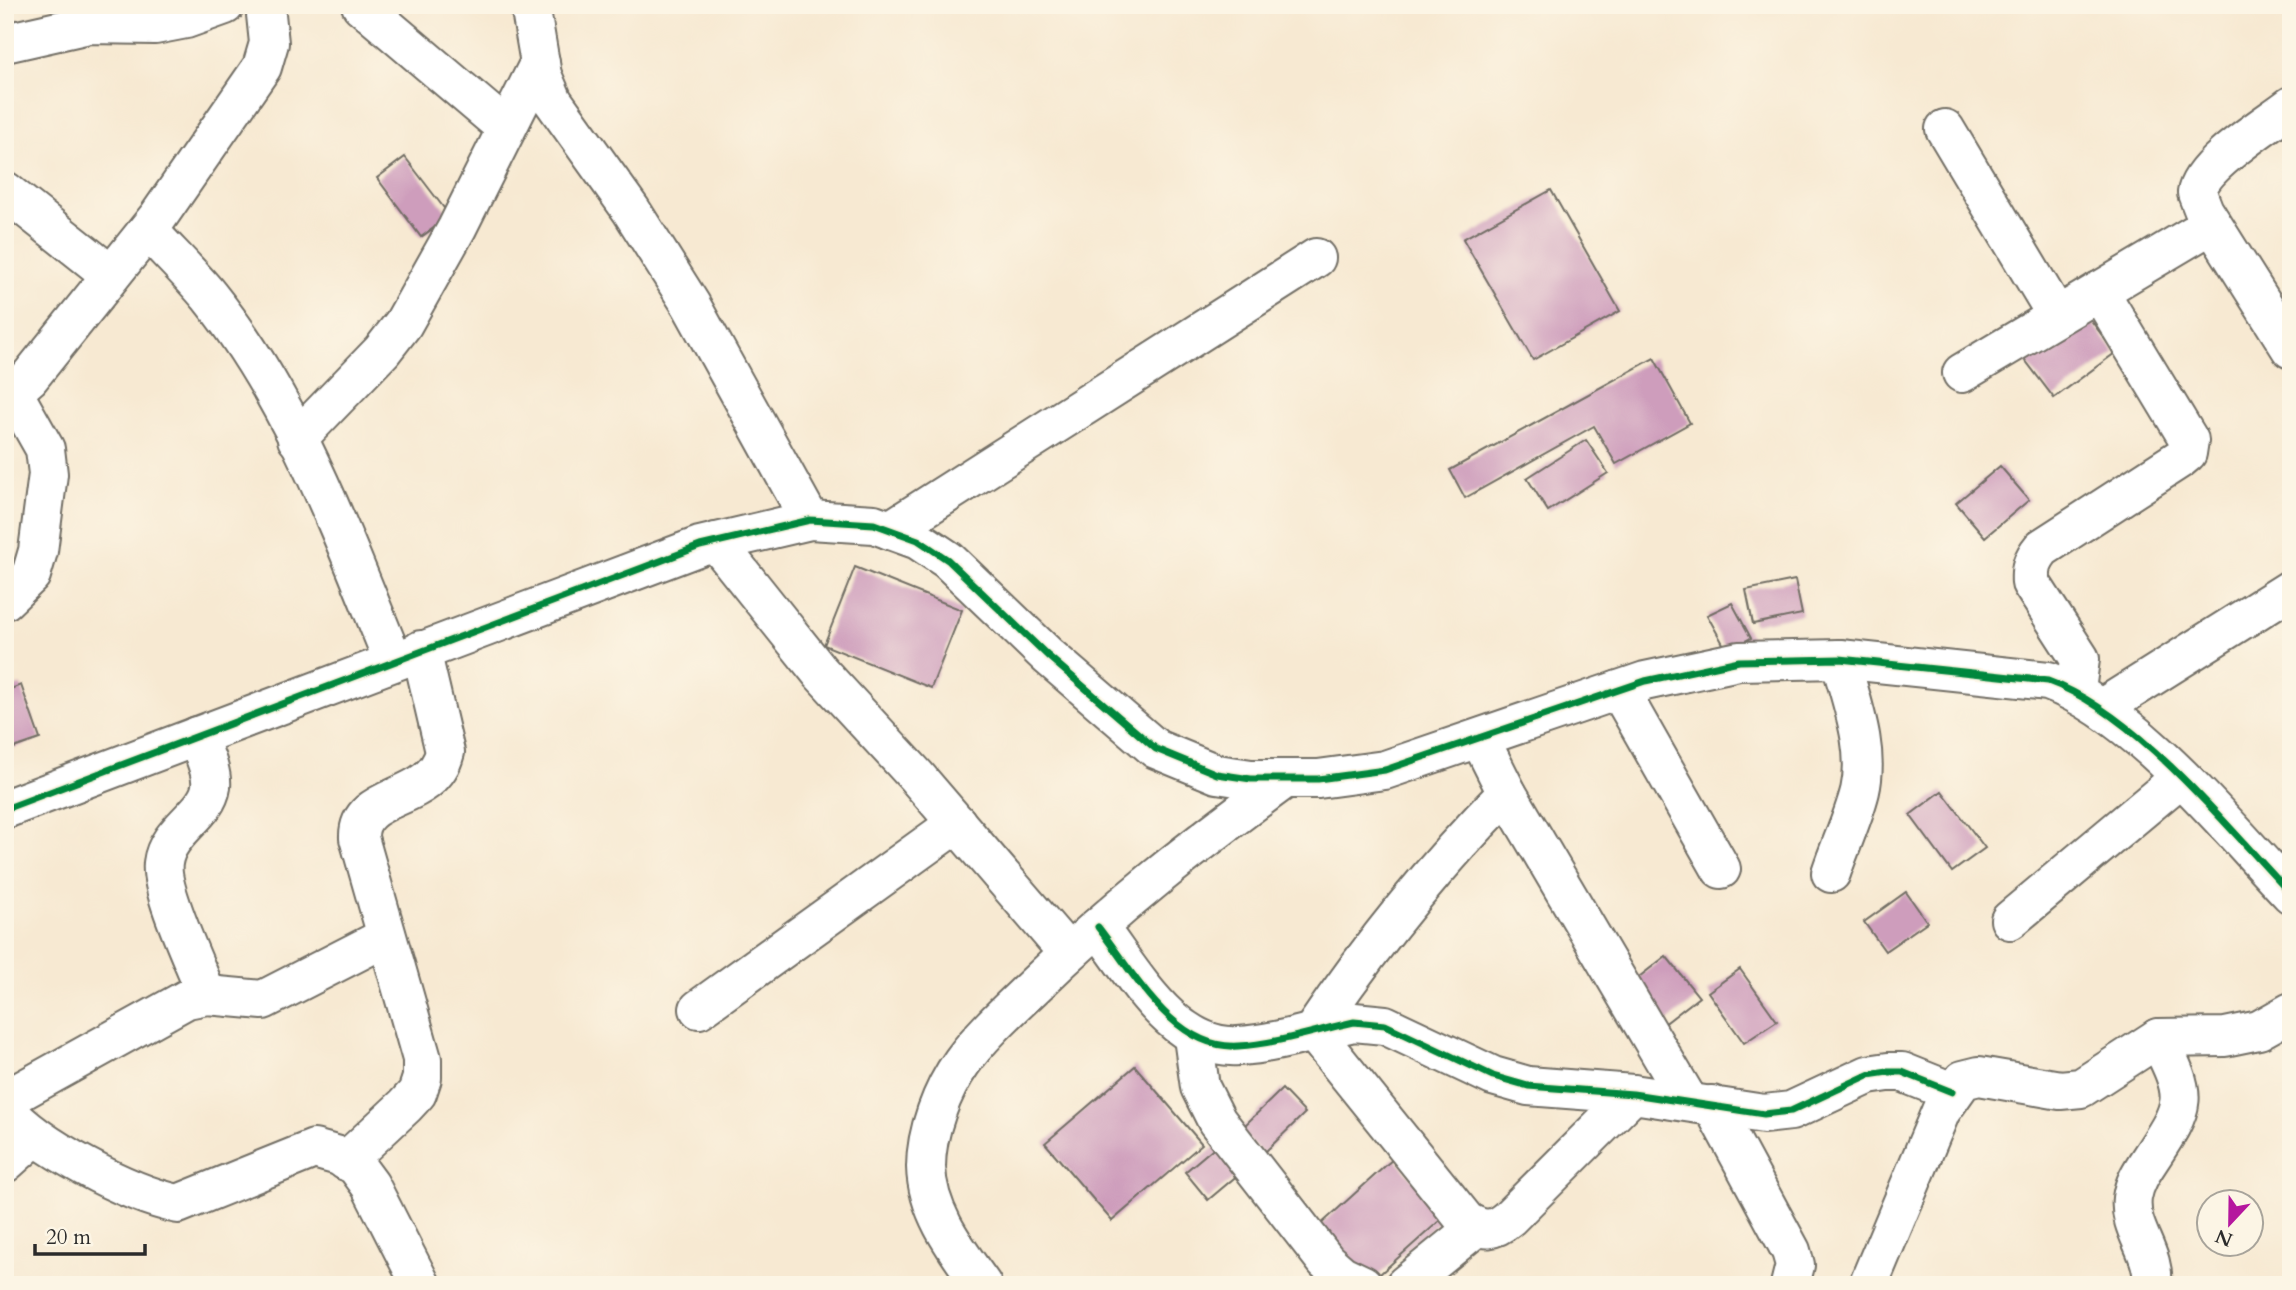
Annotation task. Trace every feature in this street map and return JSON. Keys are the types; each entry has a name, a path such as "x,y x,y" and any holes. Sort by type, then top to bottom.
{"street":[{"path":"5,43 89,24 155,25 186,19 225,5"},
{"path":"5,600 31,575 38,551 48,474 45,449 10,396 148,230 262,67 269,43 265,5"},
{"path":"361,5 506,128"},
{"path":"530,5 540,62 553,101 632,210 691,305 810,520"},
{"path":"297,439 382,351 403,324 457,228 540,62"},
{"path":"2291,106 2218,162 2202,180 2197,194 2212,224 2291,349"},
{"path":"1945,129 2057,316"},
{"path":"5,191 111,275"},
{"path":"1962,373 2212,224"},
{"path":"148,230 209,296 250,354 319,481 407,655 445,752 436,774 367,812 358,825 386,937 422,1059 422,1078 417,1093 346,1161"},
{"path":"890,530 1316,258"},
{"path":"2089,699 2080,659 2031,583 2030,569 2042,548 2181,458 2189,446 2189,440 2099,291"},
{"path":"5,809 407,655 716,542 810,520 874,524 918,540 948,559 1048,656 1156,749 1217,774 1251,779 1318,779 1385,770 1619,690 1739,661 1840,659 2048,681 2089,699 2122,721 2291,894"},
{"path":"716,542 820,672 957,823 1068,953"},
{"path":"2089,699 2291,589"},
{"path":"1831,873 1860,790 1863,761 1859,731 1840,659"},
{"path":"1619,690 1721,869"},
{"path":"197,736 211,788 206,800 171,839 162,867 167,891 207,995"},
{"path":"1480,739 1507,793 1791,1251 1796,1265 1790,1285"},
{"path":"2010,920 2180,778"},
{"path":"982,1285 952,1244 930,1197 926,1166 931,1134 944,1093 962,1062 994,1025 1068,953 1182,855 1285,779"},
{"path":"1313,1031 1360,961 1406,902 1444,857 1507,793"},
{"path":"699,1009 957,823"},
{"path":"1098,927 1172,1022 1194,1037 1214,1045 1239,1046 1354,1022 1385,1024 1493,1076 1528,1086 1633,1094 1765,1114 1791,1111 1868,1075 1888,1072 1902,1072 1952,1092"},
{"path":"5,1100 187,999 207,995 263,1000 386,937"},
{"path":"1868,1285 1936,1122 1952,1092 1963,1080 1979,1076 2060,1090 2081,1088 2158,1038 2236,1035 2259,1030 2291,1012"},
{"path":"1313,1031 1466,1221 1476,1227 1496,1229 1509,1218 1633,1094"},
{"path":"1194,1037 1200,1087 1217,1121 1326,1261 1342,1275 1363,1285"},
{"path":"2152,1285 2154,1270 2131,1214 2132,1196 2138,1177 2178,1116 2180,1104 2176,1073 2158,1038"},
{"path":"5,1108 34,1137 115,1180 161,1200 178,1204 314,1149 346,1161 356,1166 370,1185 421,1285"},
{"path":"5,1163 34,1137"},
{"path":"1405,1285 1476,1227"}],"building":[{"path":"405,157 450,216 421,237 377,178"},
{"path":"1551,190 1620,311 1533,360 1463,239"},
{"path":"2084,311 2115,353 2054,398 2022,356"},
{"path":"1654,358 1690,423 1616,464 1594,426 1465,498 1450,470"},
{"path":"1586,440 1608,473 1548,511 1527,478"},
{"path":"2000,466 2029,500 1985,537 1956,503"},
{"path":"855,567 962,610 931,688 824,645"},
{"path":"1795,580 1802,614 1753,624 1746,590"},
{"path":"1732,603 1751,638 1727,651 1707,615"},
{"path":"21,685 40,739 5,751 5,691"},
{"path":"1942,791 1985,848 1952,872 1910,815"},
{"path":"1906,892 1927,922 1885,951 1864,922"},
{"path":"1666,956 1699,997 1663,1025 1630,984"},
{"path":"1740,969 1777,1021 1744,1043 1708,992"},
{"path":"1135,1066 1202,1144 1112,1221 1045,1143"},
{"path":"1282,1089 1305,1113 1263,1154 1239,1131"},
{"path":"1217,1145 1240,1173 1208,1200 1185,1172"},
{"path":"1394,1158 1446,1215 1371,1282 1320,1225"}],"cycle path":[{"path":"5,809 700,546 810,520 874,524 918,540 948,560 1048,656 1156,749 1217,774 1251,779 1318,779 1385,770 1645,681 1739,661 1840,659 2048,681 2081,697 2147,744 2209,805 2291,894"},
{"path":"1098,927 1157,1005 1194,1035 1215,1044 1238,1046 1267,1043 1354,1022 1385,1025 1493,1076 1528,1086 1633,1094 1764,1114 1791,1111 1868,1075 1888,1072 1902,1072 1952,1092"}]}
